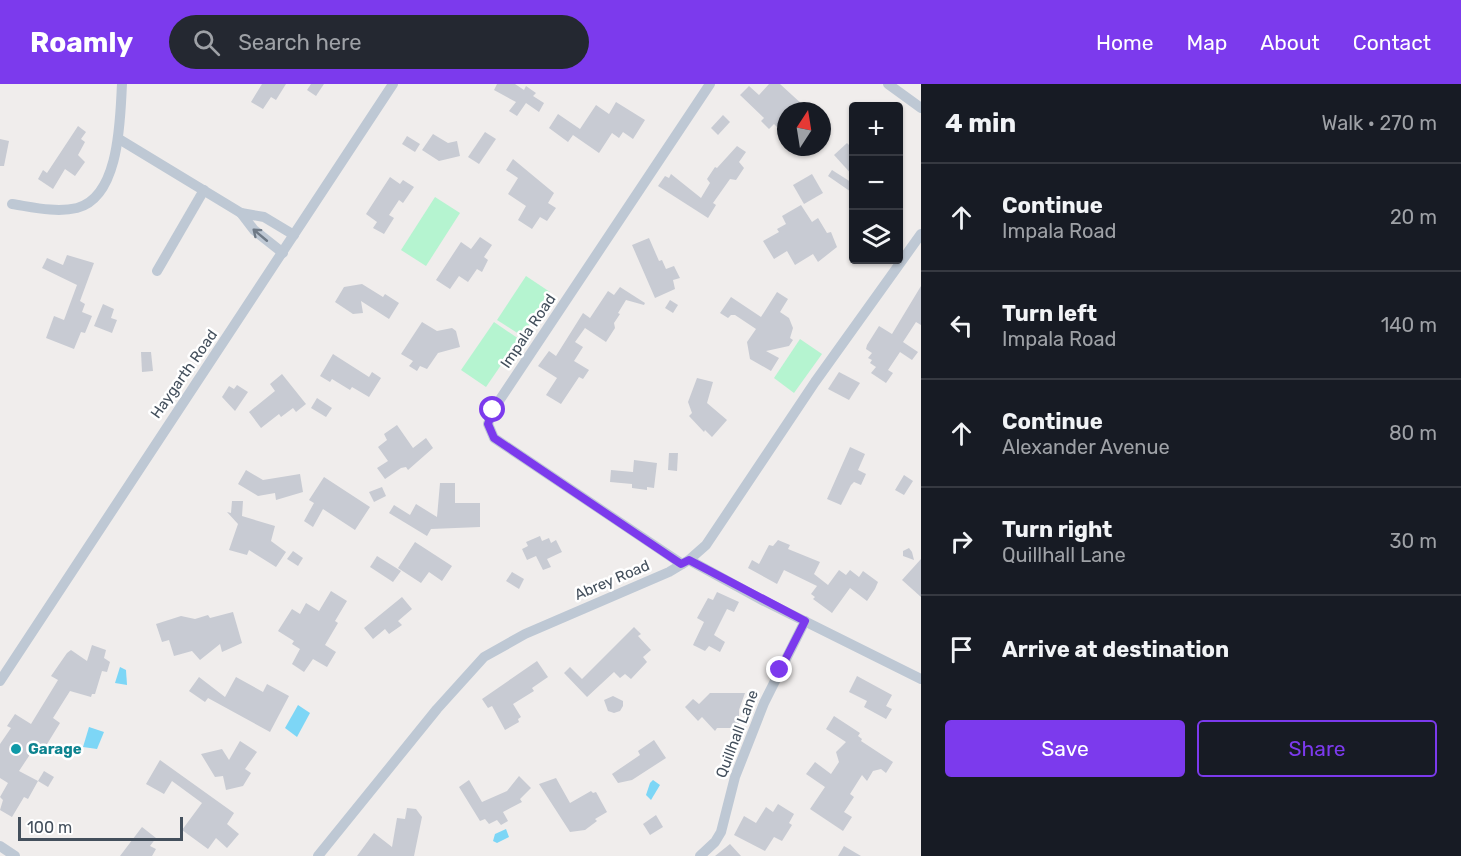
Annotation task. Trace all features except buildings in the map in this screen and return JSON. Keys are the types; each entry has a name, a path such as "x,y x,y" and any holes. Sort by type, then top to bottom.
{"street":[{"path":"12,204 48,209 70,209 84,205 95,197 104,186 119,139 122,84"},
{"name":"Haygarth Road","path":"0,681 118,504 165,427 283,253 393,84"},
{"name":"Impala Road","path":"685,562 494,438 488,424 493,410 710,84"},
{"path":"888,84 921,108"},
{"path":"119,139 240,213 254,230 283,253"},
{"path":"157,271 204,190"},
{"path":"240,213 264,217 294,235"},
{"name":"Abrey Road","path":"318,856 437,709 484,657 512,640 685,562 706,545 815,382 921,234"},
{"path":"685,562 921,679"},
{"name":"Quillhall Lane","path":"700,856 715,842 721,832 735,777 743,756 790,647 805,621"},
{"path":"0,846 15,856"}],"green space":[{"path":"435,197 460,213 426,266 401,250"},
{"path":"526,276 550,292 522,336 497,320"},
{"path":"494,322 519,339 486,387 461,370"},
{"path":"800,339 822,354 794,393 774,378"}],"water":[{"path":"120,667 126,670 127,685 115,683"},
{"path":"298,705 310,713 297,737 285,728"},
{"path":"89,727 104,732 97,749 83,747"},
{"path":"653,780 660,785 651,800 646,795"},
{"path":"506,829 509,837 497,843 493,841 495,834"}],"place":[{"name":"Garage","path":"16,749"}],"route":[{"path":"493,410 488,424 494,438 544,473 681,564 689,560 805,621 780,670"}]}
